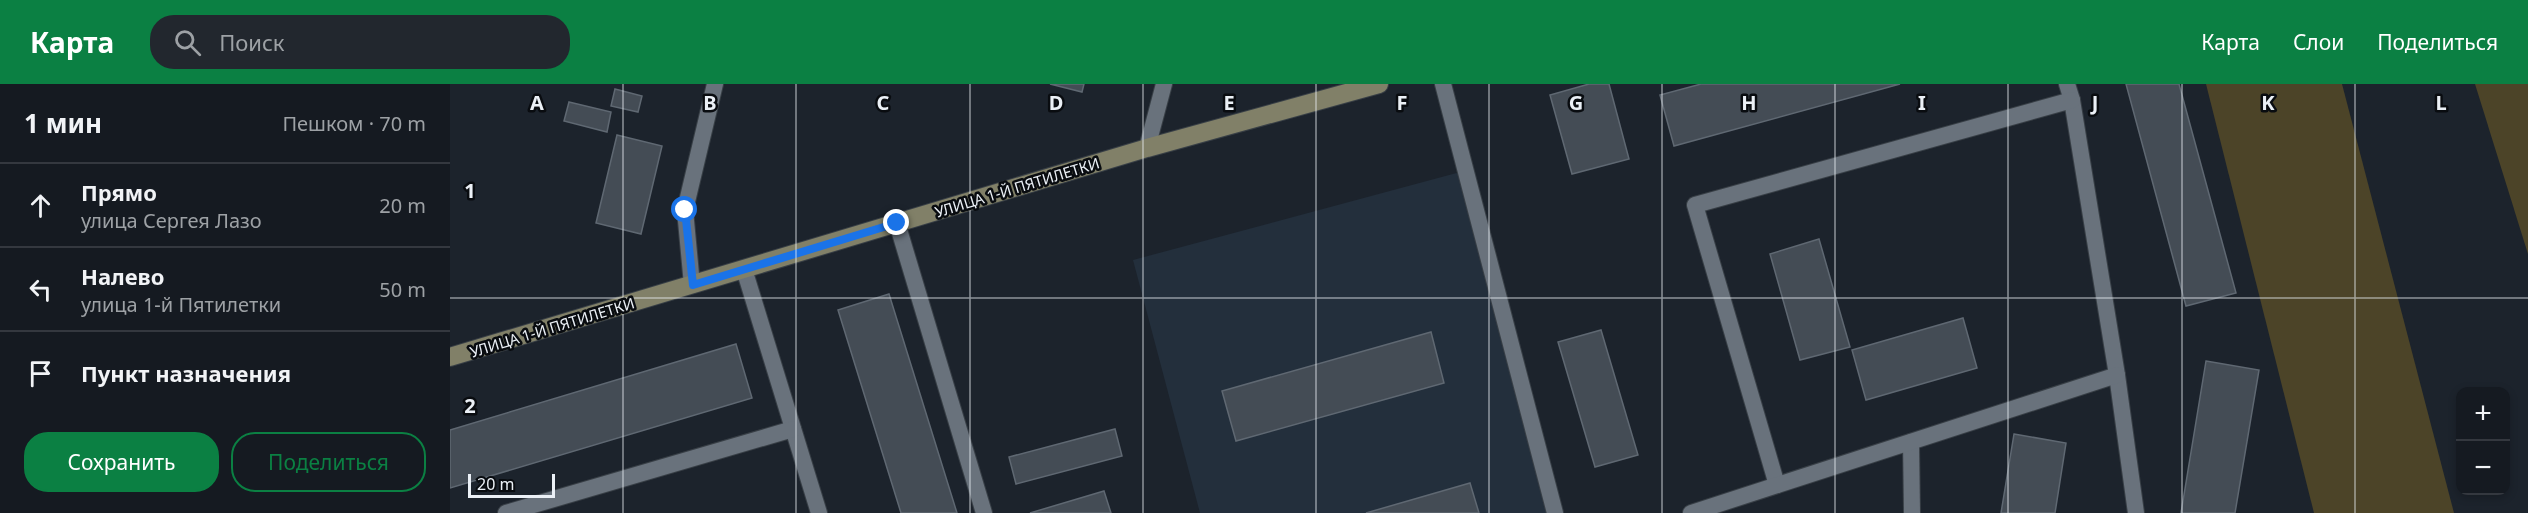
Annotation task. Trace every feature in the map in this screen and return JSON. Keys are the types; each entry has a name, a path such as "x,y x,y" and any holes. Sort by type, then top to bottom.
{"main road":[{"name":"УЛИЦА 1-Й ПЯТИЛЕТКИ","path":"450,357 1147,148 1379,84"}],"lane":[{"path":"693,285 685,210 715,84"},
{"path":"1147,148 1164,84"},
{"path":"1443,84 1555,513"},
{"path":"1777,485 1695,205 2069,92 2117,375 2136,513"},
{"path":"897,223 984,513"},
{"path":"744,269 819,513"},
{"path":"1691,513 2117,375"},
{"path":"506,513 793,429"},
{"path":"1911,442 1912,513"}],"shaded area":[{"path":"2206,84 2342,84 2454,513 2314,513"},
{"path":"2475,84 2528,84 2528,254"},
{"path":"1464,171 1555,513 1200,513 1133,260"}],"building":[{"path":"1050,84 1084,84 1082,92"},
{"path":"1589,84 1609,84 1629,159 1572,174 1550,95"},
{"path":"1701,84 1900,84 1674,146 1660,95"},
{"path":"2126,84 2179,84 2236,293 2186,306"},
{"path":"615,89 642,96 638,112 611,106"},
{"path":"569,102 611,112 607,132 564,121"},
{"path":"617,135 662,146 641,234 596,223"},
{"path":"1819,239 1850,347 1800,360 1770,254"},
{"path":"889,294 957,513 901,513 838,310"},
{"path":"1963,318 1977,368 1866,400 1852,350"},
{"path":"1601,330 1638,455 1595,467 1558,342"},
{"path":"1431,332 1444,383 1236,441 1222,391"},
{"path":"736,344 752,398 450,488 450,430"},
{"path":"2206,361 2259,370 2235,513 2181,513"},
{"path":"1115,429 1122,456 1016,484 1009,457"},
{"path":"2014,434 2066,443 2055,513 2001,513"},
{"path":"1470,483 1479,513 1366,513"},
{"path":"1104,491 1111,513 1030,513"}],"route":[{"path":"685,210 693,285 897,223"}]}
